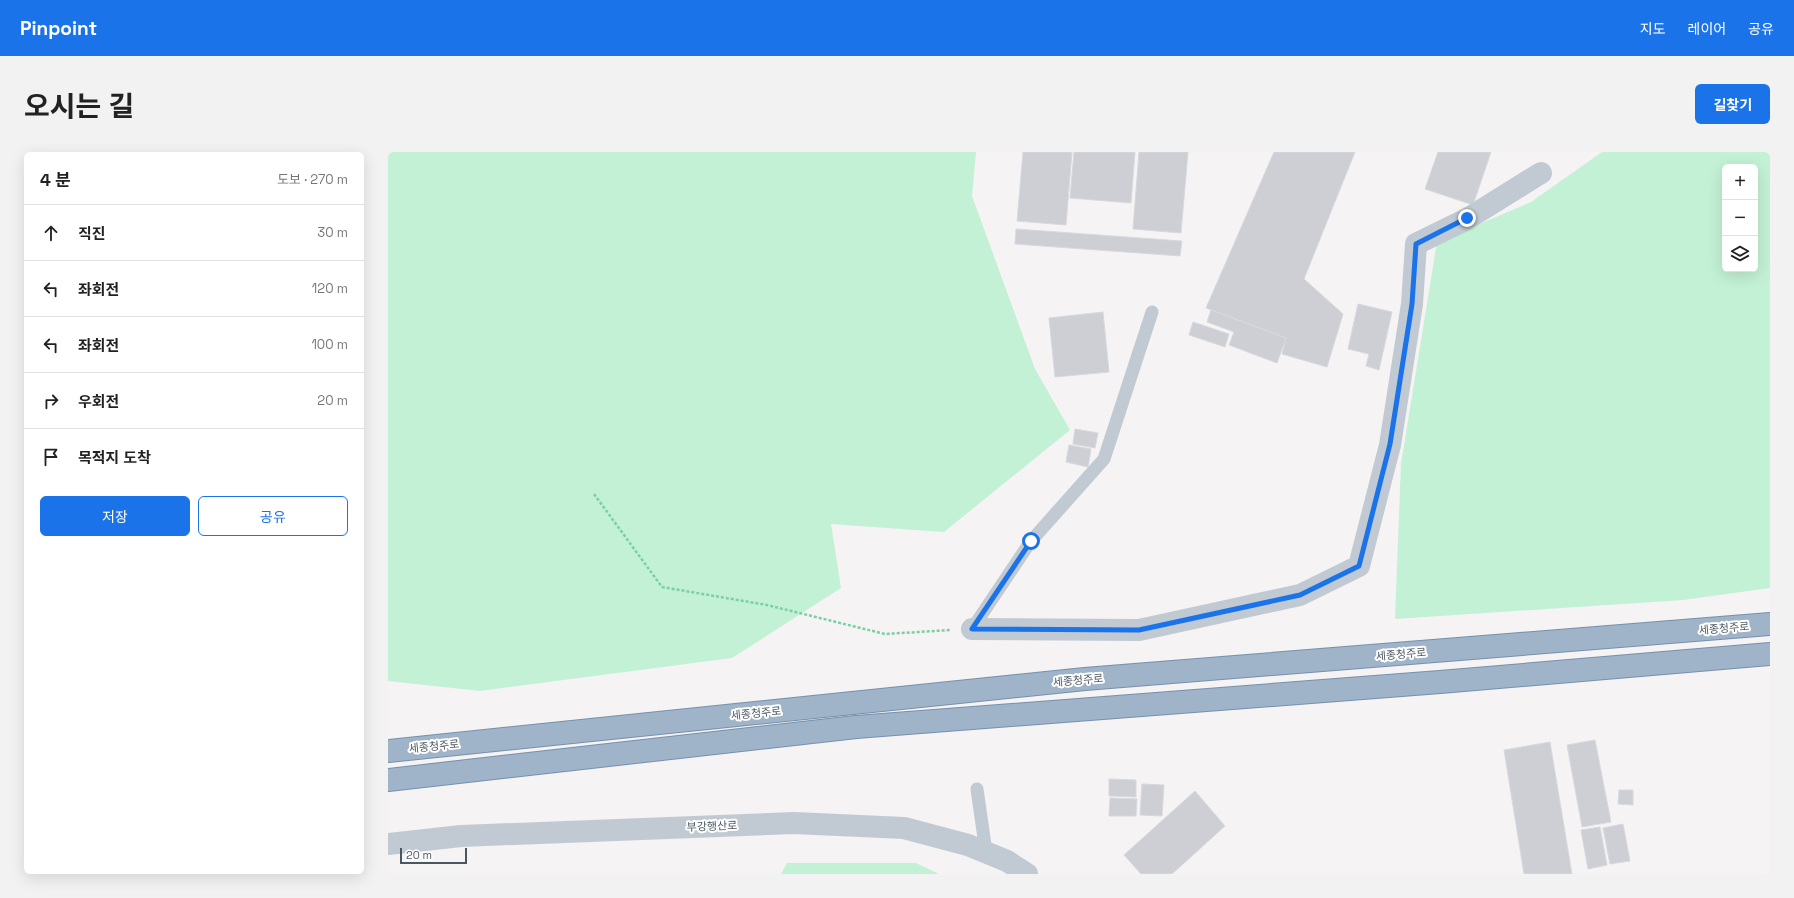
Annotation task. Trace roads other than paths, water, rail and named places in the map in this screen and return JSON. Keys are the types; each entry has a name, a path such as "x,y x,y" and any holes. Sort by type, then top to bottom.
{"highway":[{"name":"세종청주로","path":"388,751 1085,679 1770,624"},
{"path":"388,780 856,727 1440,682 1770,654"}],"street":[{"path":"972,629 1139,630 1300,595 1359,566 1390,444 1412,304 1416,244 1467,218 1541,173"},
{"name":"부강행산로","path":"388,844 462,836 794,823 904,828 986,852 1007,861 1027,874"}],"lane":[{"path":"972,629 1031,541 1104,459 1152,312"},
{"path":"977,789 986,852"}]}
